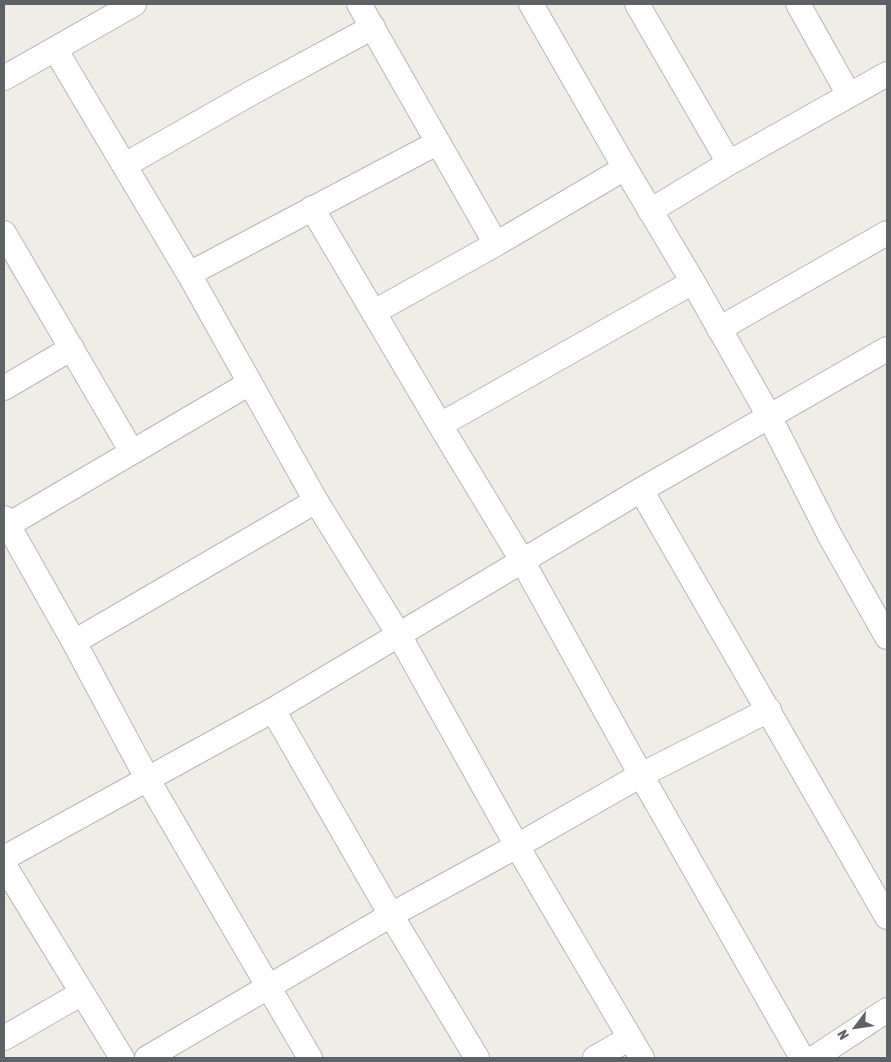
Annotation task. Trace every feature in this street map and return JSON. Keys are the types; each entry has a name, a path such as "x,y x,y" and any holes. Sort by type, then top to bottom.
{"street":[{"path":"359,4 496,244"},
{"path":"531,4 769,416 830,536 887,637"},
{"path":"637,4 729,163"},
{"path":"798,4 849,95"},
{"path":"4,78 55,50 123,7"},
{"path":"125,165 253,92 373,27"},
{"path":"55,50 189,274 316,501 399,635 517,846 636,1048 595,1058"},
{"path":"650,211 729,163 887,74"},
{"path":"189,274 437,143"},
{"path":"374,312 496,244 625,168"},
{"path":"312,208 523,562 641,776 802,1058"},
{"path":"4,233 132,452"},
{"path":"719,329 887,233"},
{"path":"440,425 693,282"},
{"path":"4,388 72,348"},
{"path":"4,858 273,710 641,490 887,349"},
{"path":"250,383 132,452 6,521 148,780 310,1058"},
{"path":"641,490 887,917"},
{"path":"74,642 316,501"},
{"path":"273,710 391,915 478,1058"},
{"path":"147,1058 391,915 641,776 769,710"},
{"path":"4,865 122,1058"},
{"path":"4,1038 82,993"},
{"path":"814,1058 887,1010"}]}
